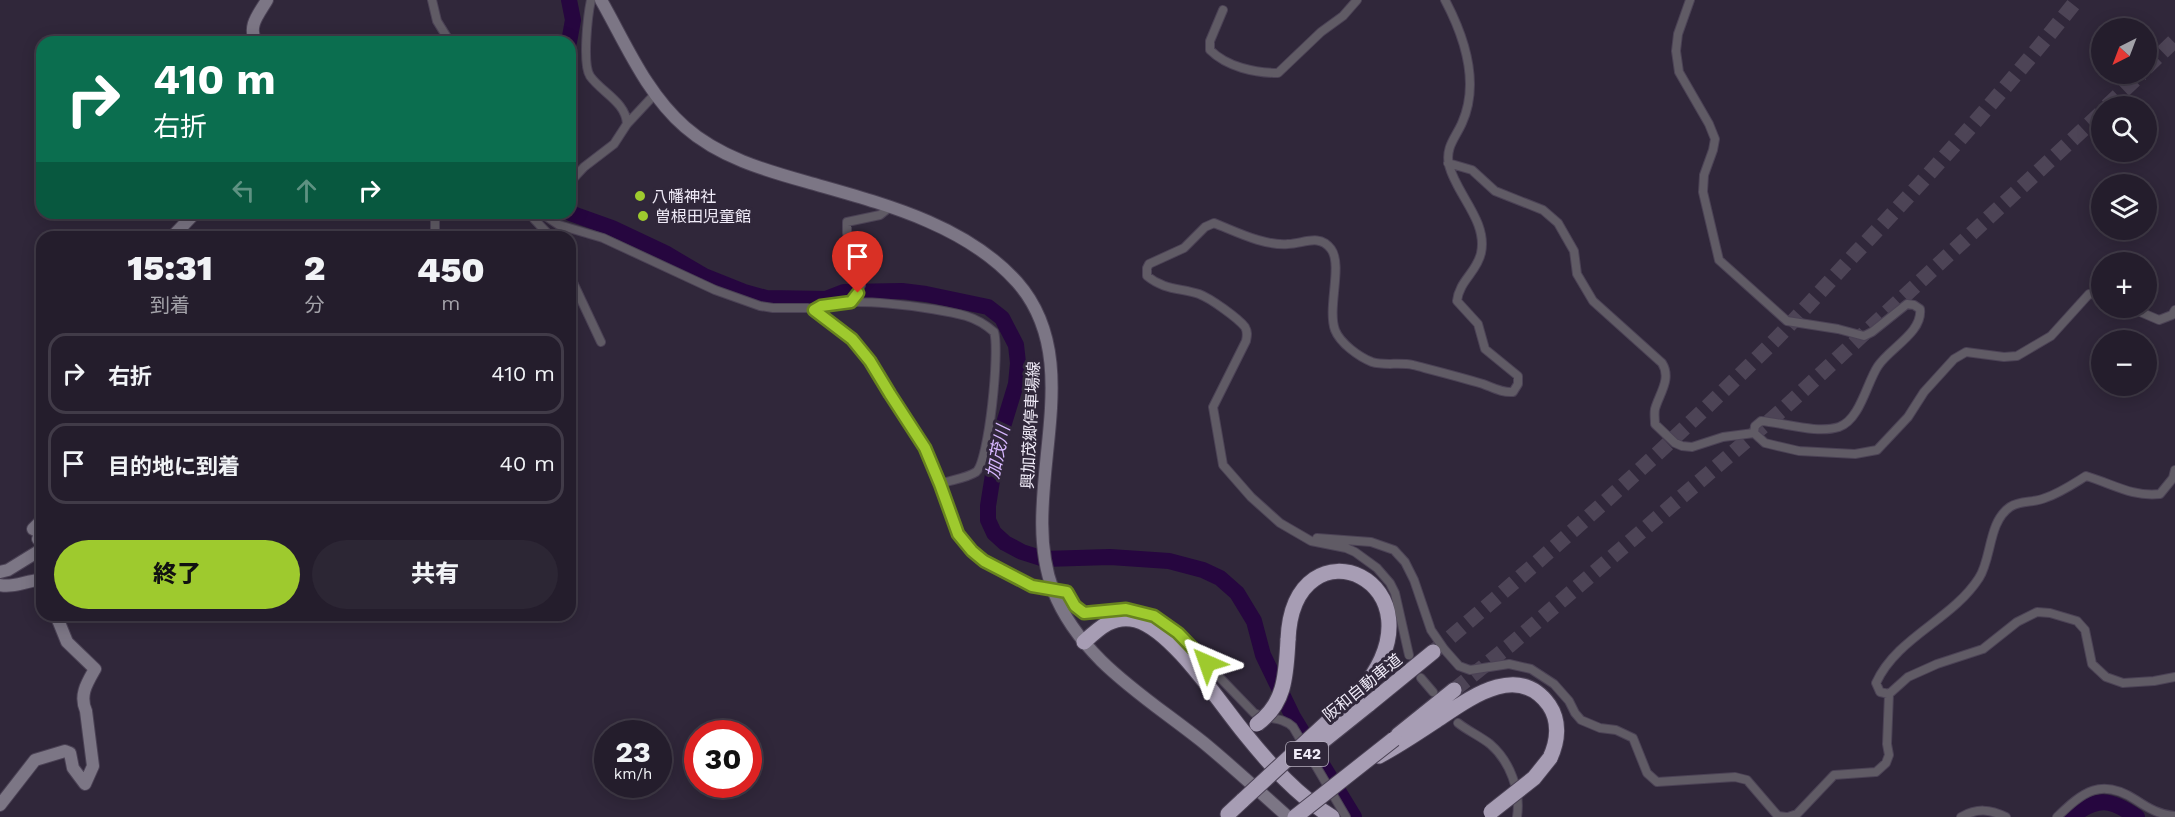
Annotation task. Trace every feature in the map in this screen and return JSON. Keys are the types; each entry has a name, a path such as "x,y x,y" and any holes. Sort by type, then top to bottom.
{"highway":[{"path":"1241,729 1257,724 1270,713 1281,694 1286,675 1293,606 1309,582 1325,573 1335,571 1353,573 1369,581 1385,602 1390,622 1390,632 1381,662 1360,692 1336,717 1244,801"},
{"path":"1084,642 1104,624 1115,620 1129,619 1143,622 1183,656 1285,780 1328,814"},
{"name":"阪和自動車道","path":"1228,814 1433,652"},
{"path":"1396,743 1482,692 1499,686 1516,686 1537,693 1551,709 1557,741 1550,758 1534,778 1488,815"},
{"name":"E42","path":"1295,817 1357,768 1396,743 1454,690"}],"main road":[{"path":"253,36 252,25 267,0"},
{"name":"興加茂郷停車場線","path":"602,0 655,94 686,128 709,145 730,156 783,175 890,207 936,225 990,257 1018,283 1038,315 1049,347 1051,371 1042,505 1043,546 1054,591 1084,642 1120,678 1202,742 1288,817"},
{"path":"178,231 189,219"},
{"path":"0,572 8,570 36,553"},
{"path":"0,585 8,587 36,581"},
{"path":"0,805 35,760 65,751 70,753 73,768 85,784 93,766 83,703 84,687 95,669 67,642 58,621"}],"street":[{"path":"432,0 437,21 446,36"},
{"path":"591,0 588,18 588,71 624,111 627,124"},
{"path":"1224,10 1210,40 1210,50 1229,63 1261,73 1278,73 1321,32 1343,16 1357,0"},
{"path":"1410,654 1400,607 1384,575 1371,562 1354,552 1305,538 1280,523 1223,465 1213,406 1246,341 1247,333 1244,326 1200,294 1157,285 1147,276 1147,268 1149,264 1184,248 1205,227 1214,223 1244,235 1278,244 1291,244 1307,239 1321,242 1331,249 1335,261 1332,322 1336,333 1355,353 1374,363 1400,363 1486,385 1505,393 1513,392 1518,384 1518,376 1485,350 1478,324 1457,301 1458,290 1474,269 1481,254 1481,238 1479,225 1455,182 1448,163 1449,147 1462,123 1469,101 1470,76 1467,57 1445,0"},
{"path":"1690,0 1678,34 1676,51 1679,72 1710,124 1714,139 1713,150 1704,175 1703,192 1719,260 1787,321 1838,328 1864,336 1907,304 1920,309 1921,315 1918,325 1878,366 1858,409 1840,427 1819,430 1761,421 1755,426 1754,433"},
{"path":"576,176 614,144 627,124 655,94"},
{"path":"1448,163 1472,170 1495,191 1543,210 1558,223 1574,251 1577,274 1593,301 1665,369 1666,382 1655,410 1655,424 1675,443 1692,447 1723,437 1754,433 1765,443 1798,451 1855,454 1877,450 1908,417 1924,392 1954,359 1966,352 2004,357 2016,356 2051,336 2091,294"},
{"path":"851,302 861,285 847,233 847,222 880,215 890,207"},
{"path":"534,219 545,231"},
{"path":"550,219 559,225 594,234 715,290 760,306 814,310 837,326 866,355 925,448 958,534 972,551 984,561 1032,586 1067,592 1075,606 1084,613 1115,609 1136,610 1154,616 1171,627 1254,713 1262,717 1280,718 1293,727 1346,817"},
{"path":"576,289 601,342"},
{"path":"814,310 821,306 851,302 938,310 968,317 994,332 997,354 991,424 980,465 974,473 940,484"},
{"path":"2154,318 2159,320 2172,315 2175,310"},
{"path":"1889,694 1880,692 1876,683 1882,670 1899,651 1957,605 1980,577 1997,525 2003,514 2011,507 2043,499 2086,476 2144,496 2160,494 2175,471"},
{"path":"1305,538 1364,541 1394,550 1405,562 1414,580 1431,630 1459,666 1470,670 1517,665 1537,672 1561,692 1581,720 1600,728 1616,730 1633,738 1647,773 1657,782 1735,777 1747,780 1778,816 1787,817 1797,814 1834,775 1876,772 1886,763 1889,755 1887,744 1889,694 1908,677 1936,664 1983,649 2017,622 2037,612 2050,613 2076,621 2085,630 2092,664 2106,676 2123,683 2175,677"},
{"path":"1421,678 1433,692"},
{"path":"1458,723 1488,743 1505,762 1516,788 1517,817"},
{"path":"2057,817 2084,794 2104,788 2123,792 2158,813 2175,816"},
{"path":"1961,817 1975,811 1986,810 2006,817"}],"waterway":[{"name":"加茂川","path":"569,0 573,20 570,36"},
{"name":"加茂川","path":"576,215 612,228 665,253 704,276 766,298 826,299 844,292 902,291 988,307 1002,318 1016,345 1018,363 1016,384 998,443 988,506 988,520 994,533 1005,543 1022,552 1044,559 1110,557 1169,561 1203,570 1220,578 1237,593 1254,621 1263,655 1293,717 1354,817"},
{"path":"2071,817 2089,806 2104,802 2120,806 2137,817"}],"tunnel":[{"path":"1433,652 1598,508 1772,343 1949,152 2077,0"},
{"path":"2157,57 2175,40"},
{"path":"2118,96 2130,84"},
{"path":"1454,690 1509,646 1782,410 2091,122"}],"place":[{"name":"八幡神社","path":"640,196"},
{"name":"曽根田児童館","path":"643,216"}],"route":[{"path":"858,293 851,302 821,306 814,310 852,339 870,361 925,448 958,534 972,551 989,564 1015,575 1032,586 1067,592 1075,606 1084,613 1126,609 1142,611 1154,616 1178,633 1207,663"}]}
